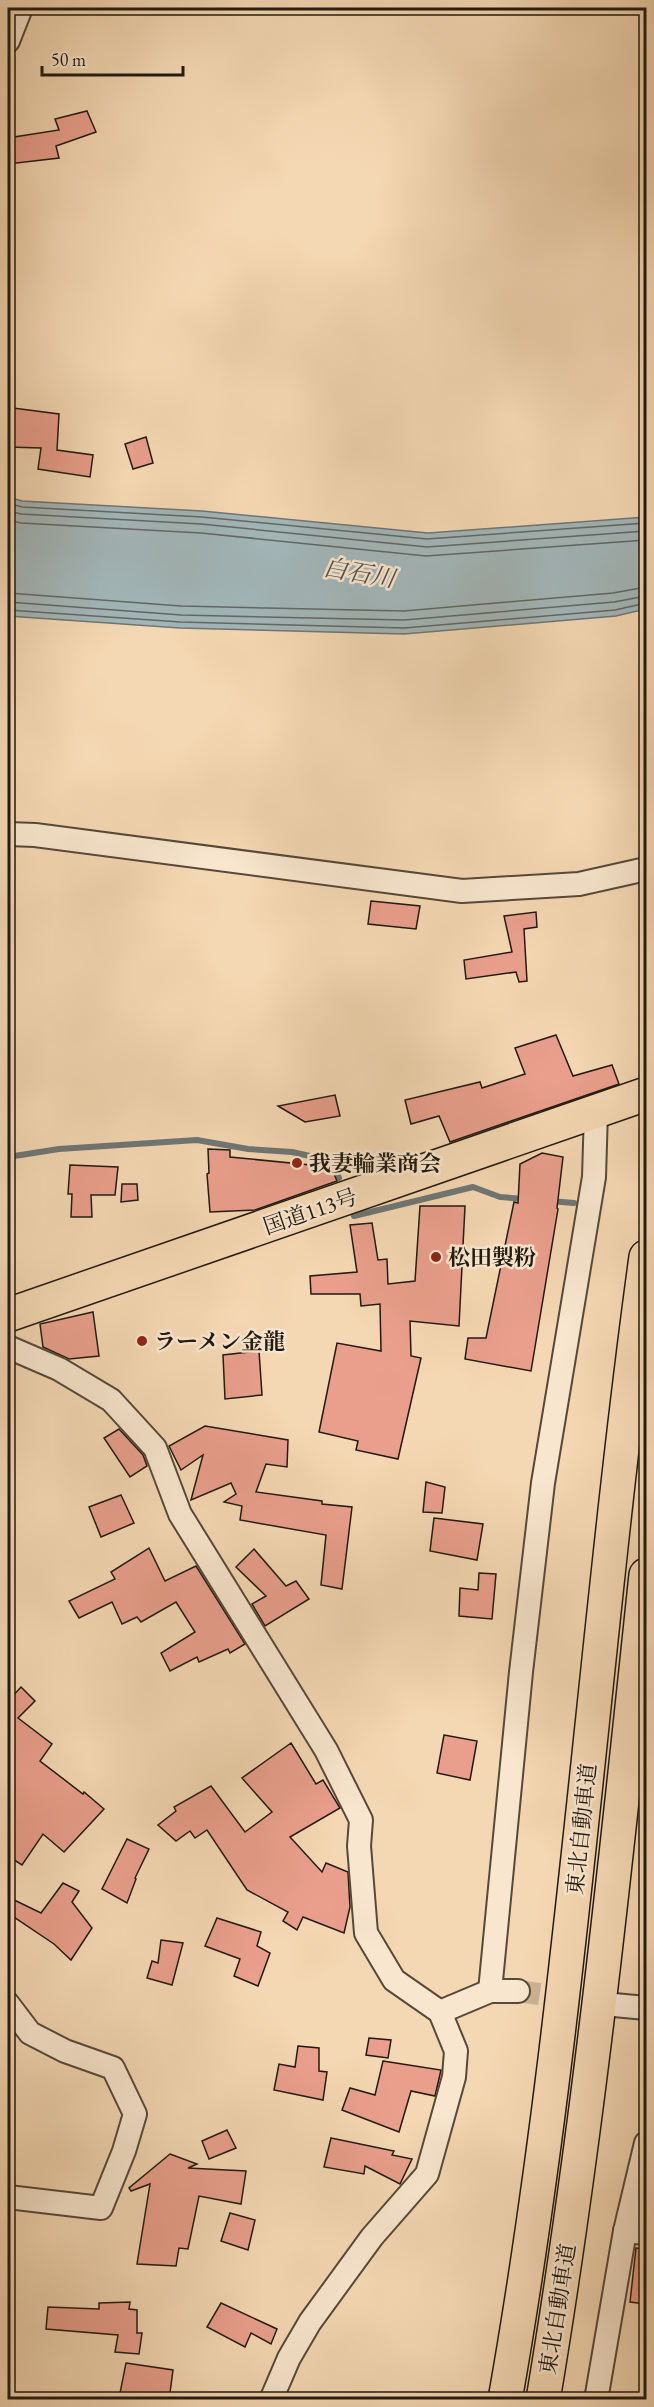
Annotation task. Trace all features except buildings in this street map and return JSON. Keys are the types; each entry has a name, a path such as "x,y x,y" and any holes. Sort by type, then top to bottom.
{"highway":[{"name":"国道113号","path":"8,1315 646,1094"},
{"name":"東北自動車道","path":"505,2400 527,2273 566,1975 624,1421 646,1257"},
{"name":"東北自動車道","path":"543,2400 561,2291 613,1896 646,1575"}],"street":[{"path":"8,41 21,8"},
{"path":"8,834 35,835 462,891 579,884 646,869"},
{"path":"490,1991 521,1672 543,1483 594,1177 596,1112"},
{"path":"8,1347 59,1370 111,1400 155,1448 180,1514 326,1750 361,1820 359,1846 366,1933 394,1980 440,2012 456,2051 454,2077 427,2174 372,2237 310,2322 289,2358 270,2400"},
{"path":"440,2012 490,1991 518,1991"},
{"path":"8,2004 30,2033 65,2051 113,2068 135,2114 124,2151 101,2208 8,2197"},
{"path":"614,2005 646,2008"},
{"path":"596,2400 636,2232 645,2155"}],"water":[{"name":"白石川","path":"8,497 22,501 202,511 428,533 646,517 646,609 616,616 404,634 180,628 8,616"}],"waterway":[{"path":"8,1157 59,1149 197,1140 248,1149 292,1152 332,1161 339,1178"},
{"path":"353,1212 354,1216 473,1187 500,1197 525,1199"},
{"path":"550,1201 574,1203"}],"tunnel":[{"path":"518,1991 612,2005"}],"place":[{"name":"我妻輪業商会","path":"297,1163"},
{"name":"松田製粉","path":"436,1257"},
{"name":"ラーメン金龍","path":"142,1341"}]}
